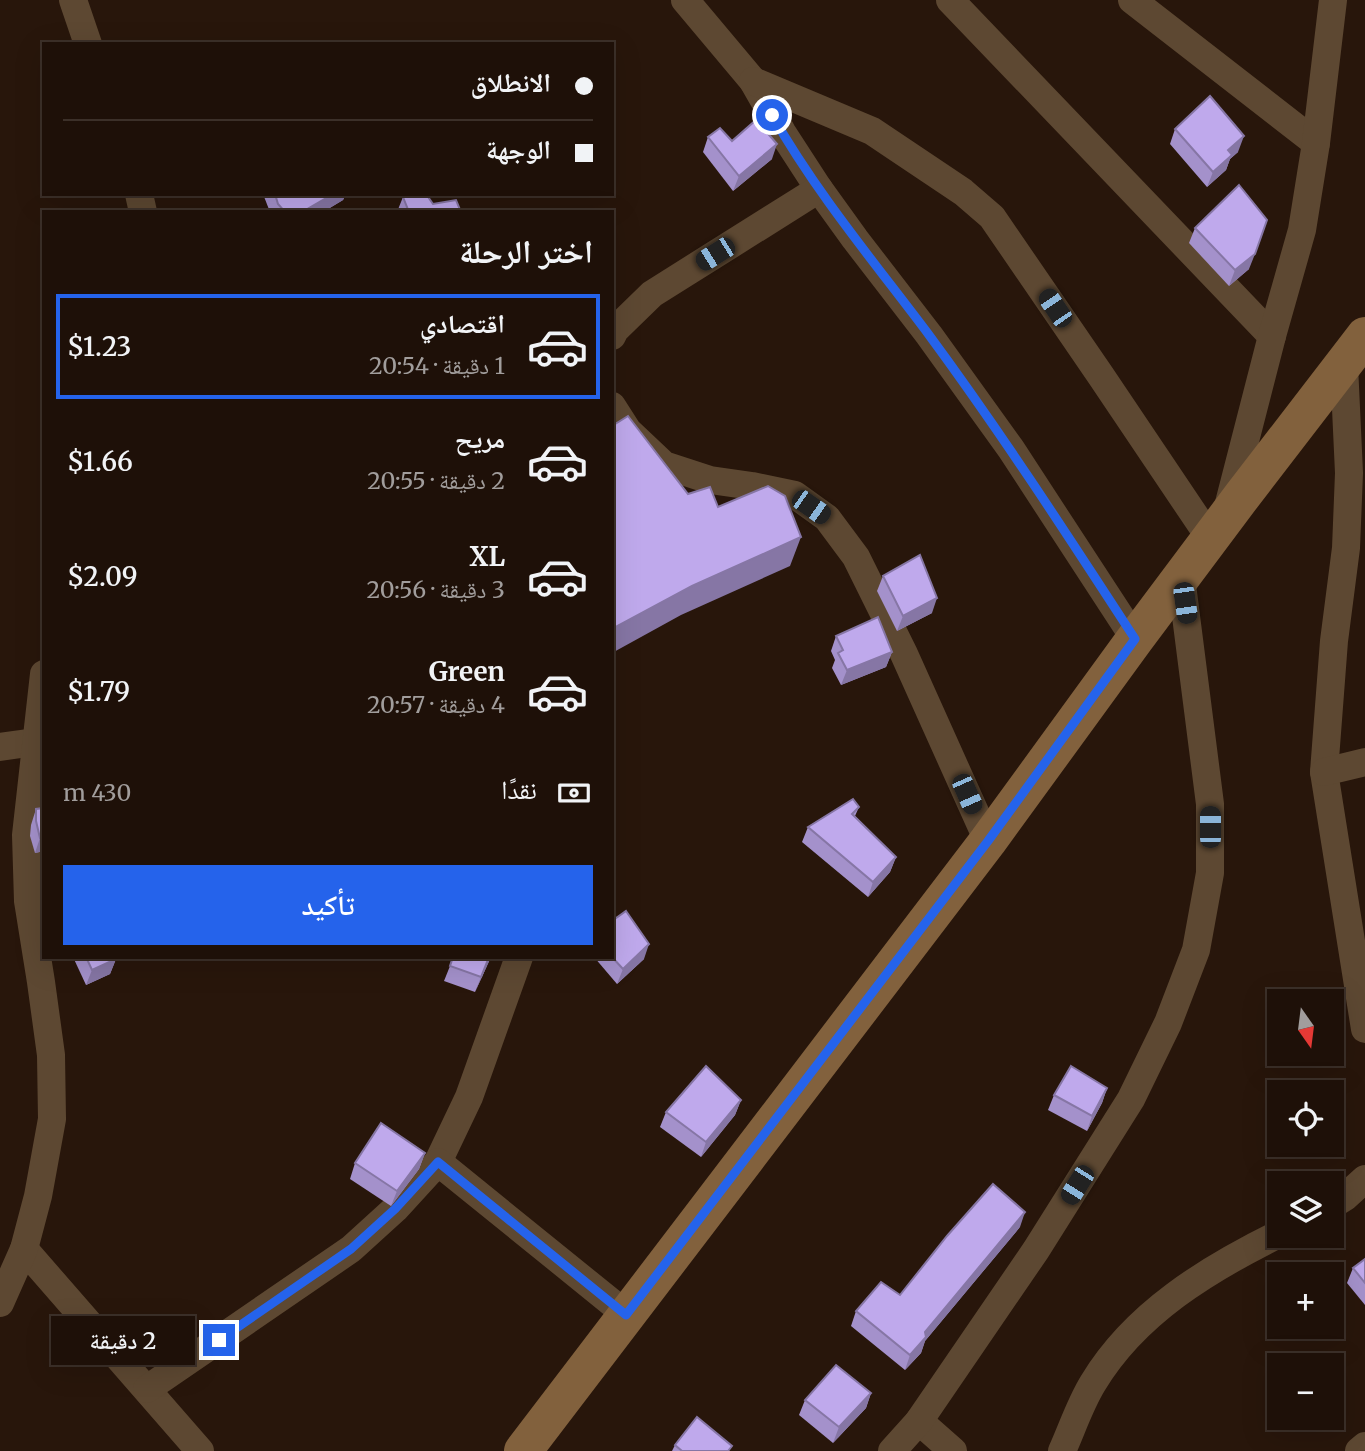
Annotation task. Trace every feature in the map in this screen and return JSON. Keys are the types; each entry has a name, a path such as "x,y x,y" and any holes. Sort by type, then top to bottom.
{"street":[{"path":"73,0 87,42"},
{"path":"685,0 753,81 819,189 1012,449 1135,639"},
{"path":"950,0 1272,337"},
{"path":"1132,0 1316,143"},
{"path":"1226,517 1302,230 1316,143 1333,0"},
{"path":"753,81 872,131 963,192 992,217 1101,376 1226,517"},
{"path":"614,332 652,294 819,189"},
{"path":"523,1451 988,841 1181,577 1345,362"},
{"path":"1345,362 1349,473 1346,548 1334,641 1324,772 1365,1029"},
{"path":"614,409 628,431 664,465 710,480 795,495 827,518 856,556 904,653 988,841"},
{"path":"892,1451 935,1435 1036,1250 1131,1098 1168,1023 1196,950 1210,873 1210,804 1181,577"},
{"path":"0,1303 24,1249 38,1196 52,1119 51,1055 28,901 26,835 42,689"},
{"path":"0,747 35,742"},
{"path":"1324,772 1365,762"},
{"path":"147,1390 351,1249 395,1209 438,1162 469,1097 518,959"},
{"path":"438,1162 626,1315"},
{"path":"1344,1197 1365,1179"},
{"path":"1073,1445 1093,1383 1120,1346 1153,1312 1200,1277 1267,1240"},
{"path":"24,1249 200,1451"},
{"path":"1359,1451 1365,1446"}],"building":[{"path":"1210,96 1244,136 1228,150 1232,155 1213,172 1175,129"},
{"path":"756,120 777,144 739,176 708,137 720,128 732,141"},
{"path":"1239,185 1267,220 1255,254 1235,270 1195,228"},
{"path":"276,196 330,196 305,210 283,210"},
{"path":"427,196 433,204 456,200 460,210 408,210 403,197"},
{"path":"628,416 688,494 710,487 718,507 768,486 785,496 801,537 692,586 614,628 614,425"},
{"path":"920,555 937,598 903,616 883,576"},
{"path":"878,617 892,652 847,670 838,653 843,650 836,636"},
{"path":"853,799 859,807 852,814 896,857 873,882 808,827"},
{"path":"42,808 40,838 36,821 36,809"},
{"path":"626,911 649,944 623,969 614,959 614,920"},
{"path":"87,959 116,959 92,970"},
{"path":"452,959 488,959 481,977 450,966"},
{"path":"706,1066 741,1100 706,1142 666,1112"},
{"path":"1071,1066 1107,1088 1092,1116 1054,1095"},
{"path":"381,1123 425,1153 397,1191 355,1163"},
{"path":"993,1184 1025,1212 925,1332 926,1337 910,1355 856,1311 881,1282 900,1295"},
{"path":"1365,1259 1365,1283 1353,1268"},
{"path":"836,1365 871,1393 839,1427 805,1400"},
{"path":"697,1417 732,1446 728,1451 682,1451 675,1445"}],"route":[{"path":"219,1340 351,1249 395,1209 438,1162 626,1315 988,841 1135,639 1012,449 819,189 772,115"}]}
